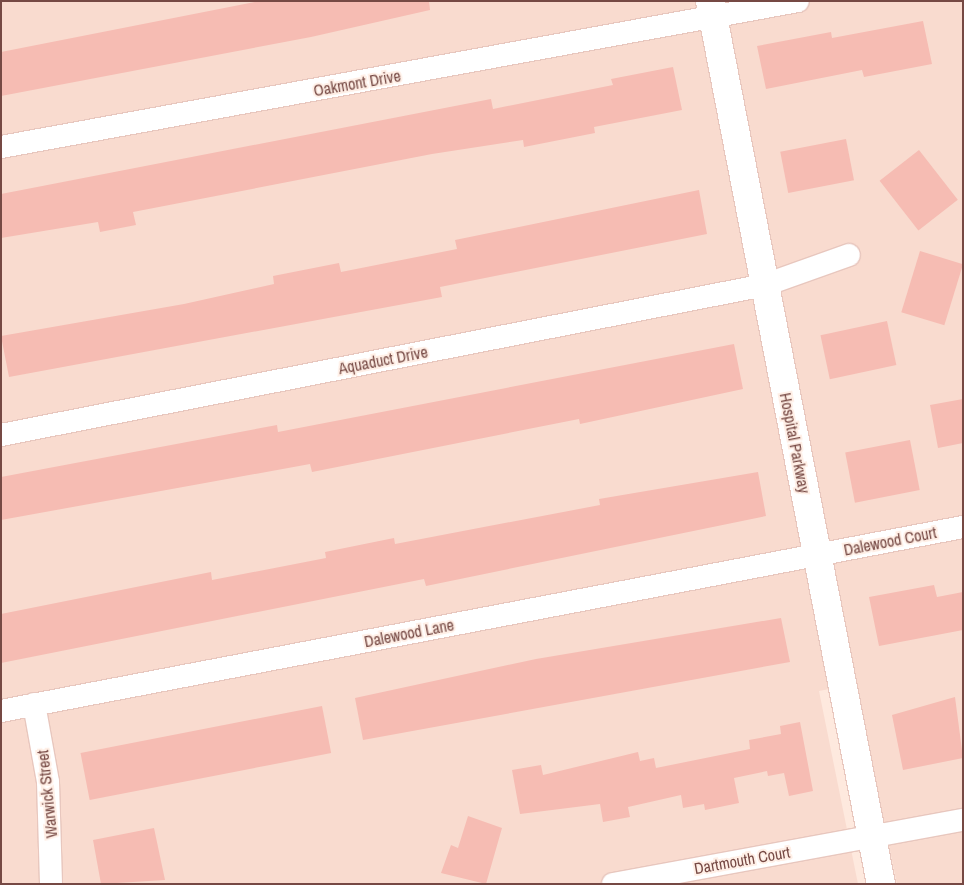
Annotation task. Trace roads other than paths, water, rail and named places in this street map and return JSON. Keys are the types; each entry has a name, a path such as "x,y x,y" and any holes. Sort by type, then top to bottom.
{"street":[{"name":"Oakmont Drive","path":"1,147 711,10 798,1"},
{"name":"Hospital Parkway","path":"711,10 881,884"},
{"name":"Aquaduct Drive","path":"1,435 765,285 850,255"},
{"name":"Dalewood Court","path":"817,555 963,527"},
{"name":"Dalewood Lane","path":"1,711 817,555"},
{"name":"Warwick Street","path":"34,704 48,782 51,884"},
{"name":"Dartmouth Court","path":"613,884 963,820"}]}
